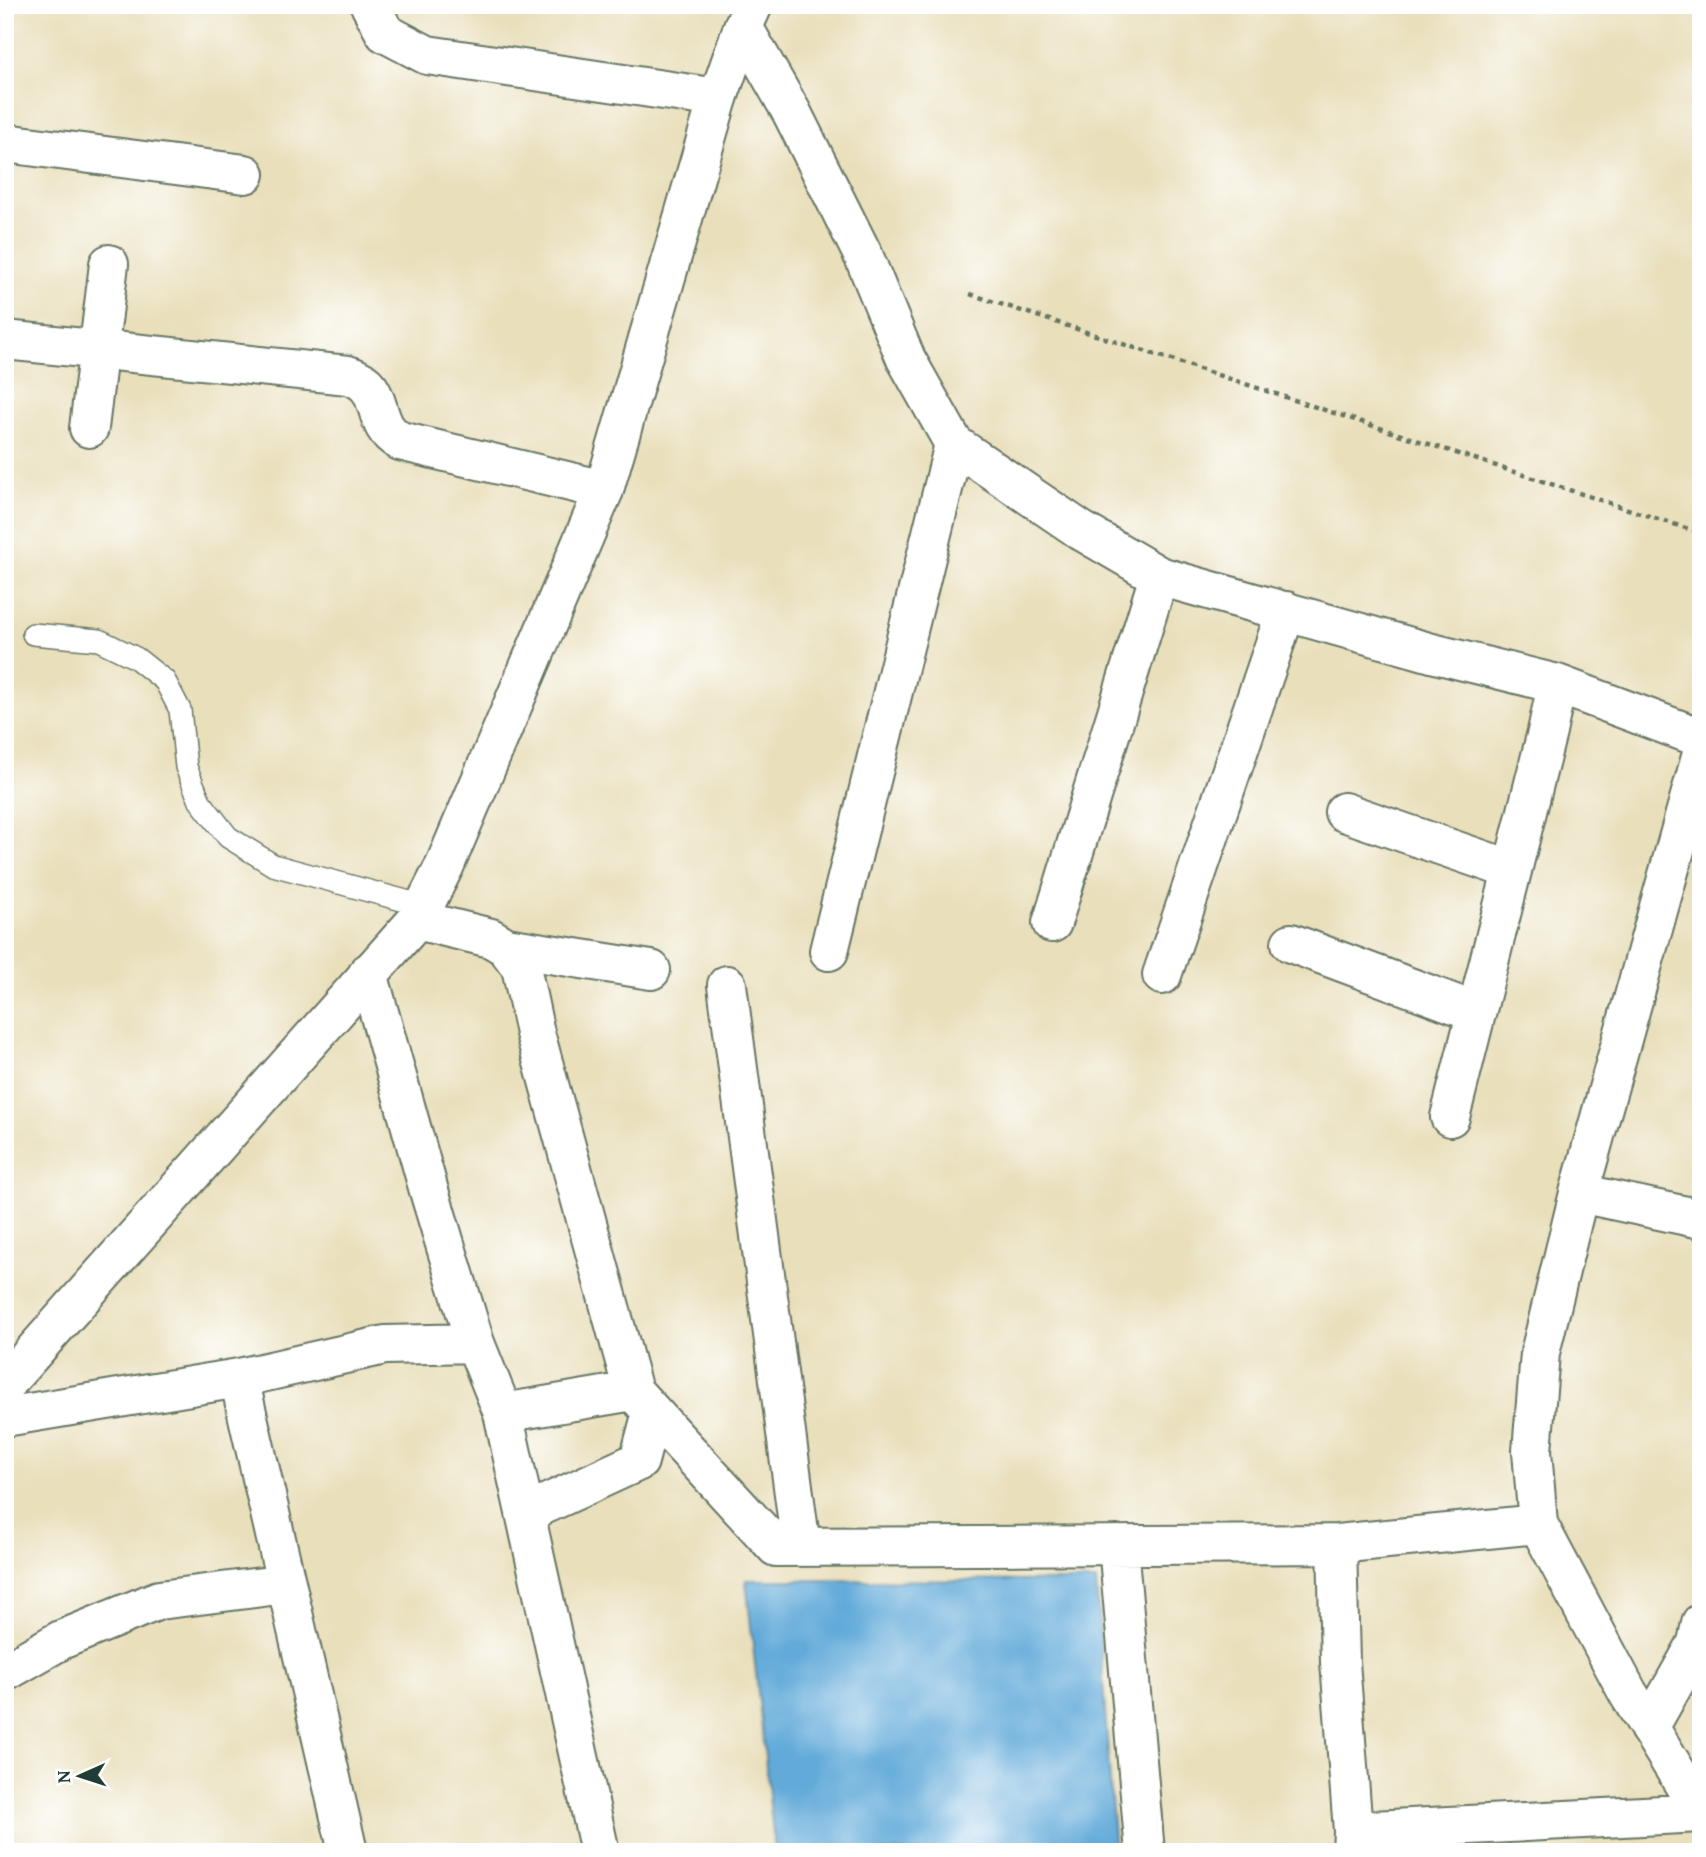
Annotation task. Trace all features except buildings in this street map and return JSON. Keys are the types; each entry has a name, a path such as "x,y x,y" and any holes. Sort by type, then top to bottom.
{"street":[{"path":"370,5 385,33 428,55 718,98"},
{"path":"5,1384 420,913 444,867 604,490 718,98 748,16"},
{"path":"748,16 792,113 864,257 906,359 954,444 1082,531 1159,576 1432,653 1557,684 1701,738"},
{"path":"5,143 245,174"},
{"path":"89,428 109,264"},
{"path":"5,340 355,377 371,389 385,429 400,441 604,490"},
{"path":"829,951 954,444"},
{"path":"1052,923 1159,576"},
{"path":"1162,975 1286,611"},
{"path":"1450,1117 1557,684"},
{"path":"1337,1544 1340,1662 1353,1842 1701,1813 1649,1728 1538,1524 1532,1451 1540,1353 1579,1193 1701,757"},
{"path":"1344,812 1512,870"},
{"path":"420,913 491,937 506,947 521,967 535,1033 642,1402 639,1461 526,1513"},
{"path":"1290,943 1476,1012"},
{"path":"506,947 651,970"},
{"path":"368,973 475,1343 503,1413 600,1852"},
{"path":"727,985 801,1547"},
{"path":"1579,1193 1701,1219"},
{"path":"5,1417 239,1378 385,1345 475,1343"},
{"path":"239,1378 348,1852"},
{"path":"642,1402 776,1548 1337,1544 1538,1524"},
{"path":"503,1413 642,1402"},
{"path":"1118,1545 1145,1852"},
{"path":"5,1672 61,1640 159,1600 286,1584"},
{"path":"1649,1728 1697,1643 1701,1623"}],"lane":[{"path":"33,634 99,640 135,658 165,681 180,710 186,767 200,801 228,837 273,865 420,913"}],"path":[{"path":"970,294 1701,533"}],"water":[{"path":"746,1580 1096,1581 1115,1852 775,1852"}]}
